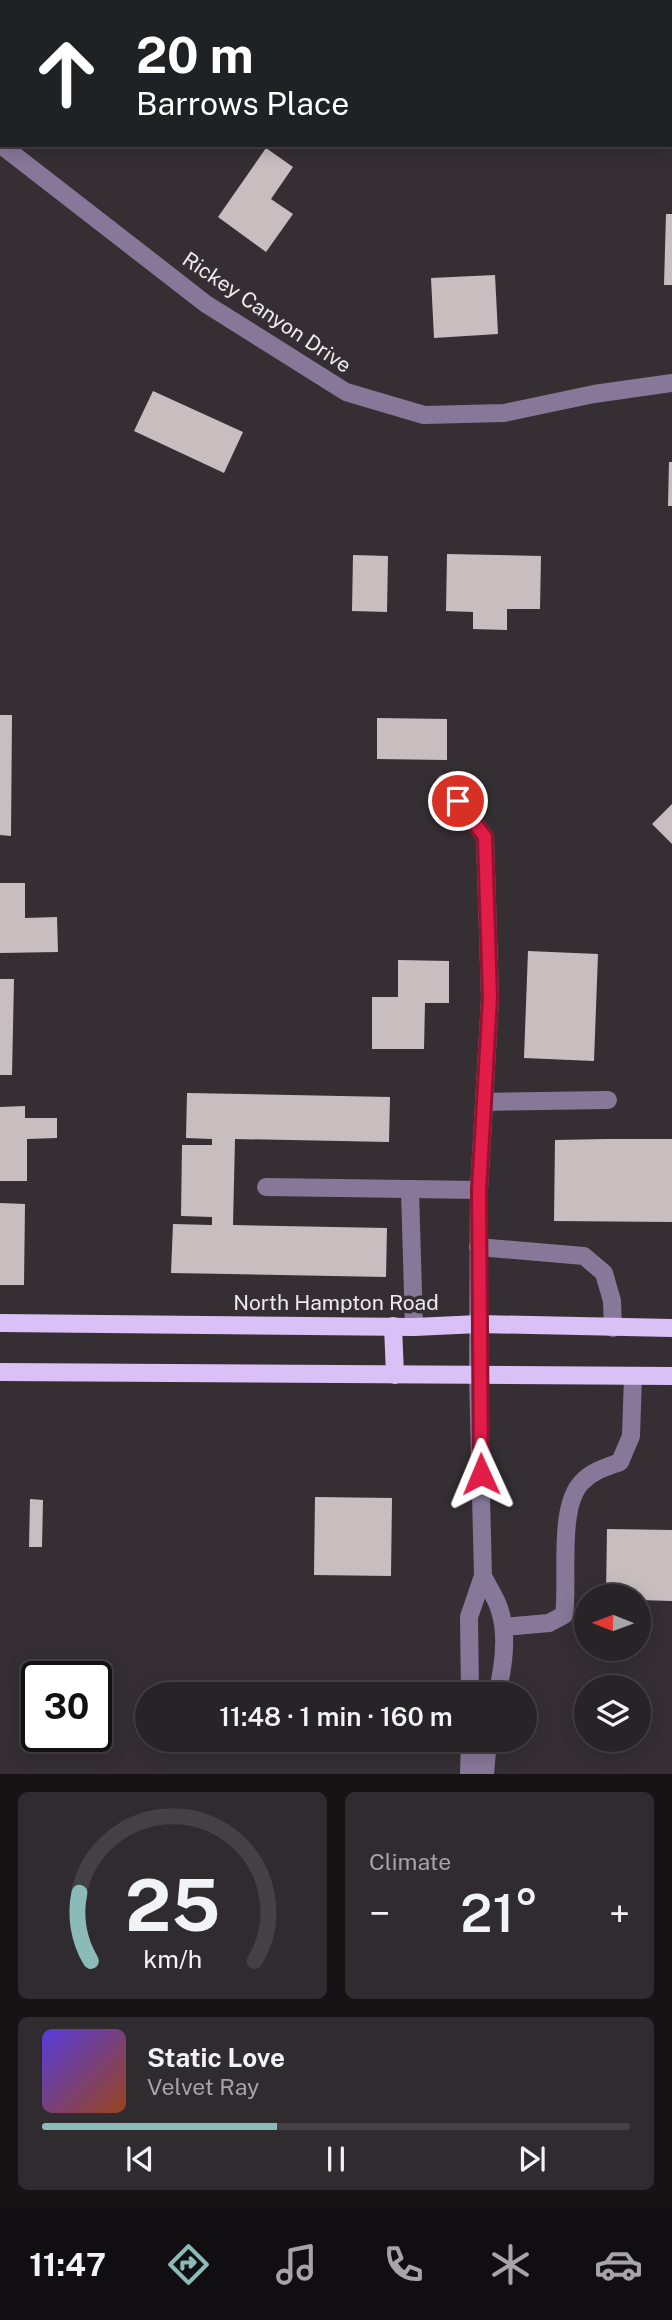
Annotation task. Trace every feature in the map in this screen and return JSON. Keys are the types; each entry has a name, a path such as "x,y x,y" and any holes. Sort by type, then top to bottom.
{"main road":[{"name":"North Hampton Road","path":"0,1323 414,1327 479,1324 672,1328"},
{"path":"393,1326 395,1375"},
{"path":"0,1372 672,1376"}],"street":[{"name":"Rickey Canyon Drive","path":"4,147 206,304 346,392 424,415 504,413 594,394 672,383"},
{"path":"445,783 485,837 490,998 478,1247 483,1576 469,1617 470,1682"},
{"path":"484,1095 608,1100"},
{"path":"266,1187 479,1190"},
{"path":"410,1191 414,1327"},
{"path":"478,1247 584,1256 604,1273 612,1301 613,1328"},
{"path":"504,1627 549,1623 564,1615 565,1534 571,1506 580,1483 598,1470 620,1462 631,1436 634,1376"},
{"path":"483,1576 500,1610 504,1627 500,1682"},
{"path":"469,1774 470,1752"},
{"path":"485,1774 487,1752"}],"building":[{"path":"266,148 293,167 271,199 293,214 266,252 218,217"},
{"path":"666,214 672,214 672,285 664,285"},
{"path":"495,275 498,334 434,338 431,278"},
{"path":"153,391 243,432 224,473 134,431"},
{"path":"669,462 672,462 672,506 668,506"},
{"path":"447,554 541,556 540,609 507,609 507,630 473,629 473,612 446,611"},
{"path":"353,555 388,556 387,612 352,611"},
{"path":"0,715 12,715 11,836 0,835"},
{"path":"377,718 447,719 447,760 377,759"},
{"path":"672,804 672,844 652,824"},
{"path":"0,883 25,883 25,918 57,917 58,952 0,953"},
{"path":"528,951 598,954 594,1061 524,1058"},
{"path":"398,960 449,961 449,1003 425,1003 424,1049 372,1049 372,997 398,997"},
{"path":"0,979 14,979 12,1075 0,1075"},
{"path":"187,1093 390,1097 389,1142 235,1139 233,1225 387,1228 386,1277 171,1273 173,1224 212,1225 212,1217 181,1216 182,1145 212,1145 212,1139 186,1138"},
{"path":"25,1106 25,1118 57,1118 57,1138 27,1139 27,1181 0,1181 0,1107"},
{"path":"672,1139 672,1222 554,1221 555,1140"},
{"path":"0,1203 25,1204 24,1285 0,1285"},
{"path":"315,1497 392,1498 391,1576 314,1575"},
{"path":"30,1499 43,1500 42,1547 29,1547"},
{"path":"607,1529 672,1530 672,1601 651,1600 651,1584 606,1584"},
{"path":"20,1666 21,1666 21,1694"}],"route":[{"path":"458,801 485,837 490,998 479,1190 478,1375 481,1474"}]}
